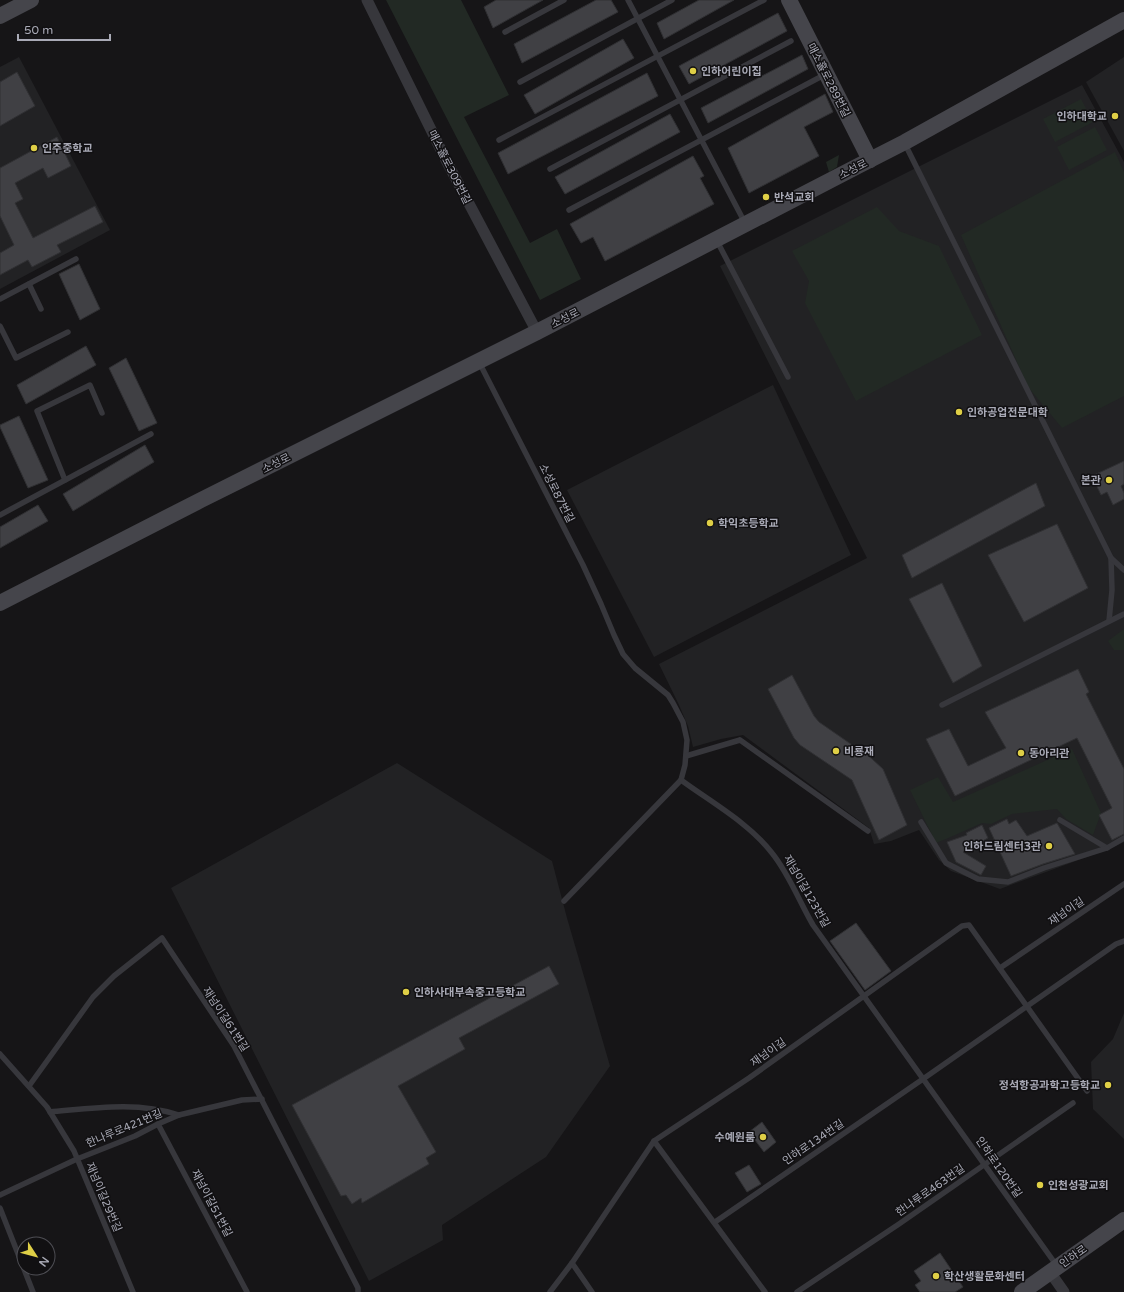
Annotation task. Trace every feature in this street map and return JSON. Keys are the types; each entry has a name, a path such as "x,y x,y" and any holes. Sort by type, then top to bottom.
{"main road":[{"path":"0,16 31,0"},
{"name":"매소홀로289번길","path":"789,0 870,160"},
{"name":"소성로","path":"0,604 208,497 537,332 905,142 1124,20"},
{"name":"인하로","path":"1022,1292 1124,1220"}],"street":[{"name":"매소홀로309번길","path":"367,0 447,162 537,332"},
{"path":"1054,1270 1064,1292"}],"lane":[{"path":"505,32 564,0"},
{"path":"628,0 745,224"},
{"path":"520,82 672,0"},
{"path":"499,140 764,0"},
{"path":"550,169 791,41"},
{"path":"569,210 702,141 826,74"},
{"path":"905,142 1111,558 1124,570"},
{"path":"716,240 788,377"},
{"path":"0,299 76,259"},
{"path":"29,284 41,309"},
{"path":"0,326 16,358 68,332"},
{"name":"소성로87번길","path":"478,361 583,566 623,654 635,668 668,696 674,703 683,722 687,740 686,756"},
{"path":"65,480 37,411 90,385 102,413"},
{"path":"0,515 151,434"},
{"path":"1110,621 1112,590 1111,558"},
{"path":"942,705 1124,614"},
{"path":"564,901 681,780 686,756 740,740 760,753 868,831 740,740"},
{"name":"재넘이길123번길","path":"681,780 739,821 757,836 772,852 785,871 813,925 864,996"},
{"path":"1060,820 1107,848"},
{"path":"921,822 946,863 978,879 1008,882 1044,868 1107,848 1124,838"},
{"name":"재넘이길","path":"1000,968 1124,884"},
{"name":"재넘이길","path":"550,1292 572,1263 654,1141 748,1078 962,926 969,925 1087,1091"},
{"name":"재넘이길61번길","path":"29,1086 93,997 114,976 162,938 234,1046 358,1288 358,1292"},
{"path":"923,1079 1116,944 1124,941"},
{"name":"인하로120번길","path":"864,996 984,1164 1054,1270"},
{"name":"재넘이길29번길","path":"0,1054 50,1112 74,1151 133,1292"},
{"name":"인하로134번길","path":"715,1222 923,1079"},
{"name":"한나루로421번길","path":"0,1195 77,1159 135,1136 179,1115 242,1100 262,1099"},
{"name":"한나루로463번길","path":"797,1292 899,1224 1073,1103"},
{"path":"50,1112 106,1107 143,1107 165,1110 179,1115"},
{"name":"재넘이길51번길","path":"158,1124 247,1292"},
{"path":"654,1141 765,1292"},
{"path":"0,1208 33,1292"},
{"path":"572,1263 592,1292"}],"shaded area":[{"path":"386,0 461,0 509,95 464,117 530,243 557,229 581,279 540,300"},
{"name":"인주중학교","path":"19,57 110,230 0,289 0,67"},
{"name":"인하대학교","path":"1124,57 1124,151 1086,82"},
{"name":"인하공업전문대학","path":"1082,85 1124,162 1124,842 1000,889 951,871 939,860 919,830 891,841 874,844 869,828 743,735 721,739 693,747 688,726 659,664 867,558 720,266"},
{"path":"1081,99 1093,122 1055,142 1043,119"},
{"path":"1095,127 1107,150 1069,170 1057,147"},
{"path":"1115,152 1124,172 1124,396 1062,428 1028,387 961,235"},
{"path":"839,155 837,167 829,172 826,162"},
{"path":"877,207 899,231 939,246 982,335 856,401 805,303 809,281 792,251"},
{"name":"학익초등학교","path":"773,385 851,555 654,657 567,490"},
{"path":"1124,629 1124,650 1114,650 1108,641"},
{"path":"1072,749 1101,813 1093,835 1066,819 1057,809 1012,814 991,824 982,823 936,843 910,790 938,777 953,802"},
{"name":"인하사대부속중고등학교","path":"397,763 552,861 610,1066 546,1157 442,1225 443,1240 369,1281 171,888"},
{"name":"정석항공과학고등학교","path":"1124,1013 1124,1139 1093,1109 1091,1062 1113,1039"}],"building":[{"path":"496,0 543,0 493,28 484,7"},
{"path":"596,0 611,0 618,12 522,63 514,44"},
{"path":"699,0 734,0 664,39 657,23"},
{"path":"778,13 787,31 689,84 679,66"},
{"path":"623,39 634,58 535,114 524,95"},
{"path":"802,55 808,69 708,123 701,108"},
{"path":"17,72 35,106 0,126 0,82"},
{"path":"647,73 658,96 508,174 498,153"},
{"path":"825,94 833,112 804,127 819,156 749,193 728,148"},
{"path":"670,114 680,132 565,194 555,177"},
{"path":"57,137 71,166 48,178 43,168 15,183 23,199 15,203 33,238 95,206 103,222 57,245 61,252 32,267 28,260 0,275 0,253 14,245 0,216 0,168"},
{"path":"693,156 704,176 700,178 714,204 605,261 593,237 581,243 570,224"},
{"path":"79,264 100,309 80,320 59,274"},
{"path":"86,346 96,365 26,404 17,385"},
{"path":"126,358 157,423 139,431 109,368"},
{"path":"19,416 48,480 28,488 0,427 0,425"},
{"path":"145,445 154,462 73,511 63,494"},
{"name":"본관","path":"1124,461 1124,484 1121,486 1124,493 1124,499 1113,505 1107,492 1101,495 1092,476"},
{"path":"1036,483 1045,506 912,578 902,555"},
{"path":"38,505 48,521 0,548 0,527"},
{"path":"1057,524 1088,588 1024,622 988,555"},
{"path":"942,583 982,666 953,683 909,599"},
{"path":"1078,669 1089,692 1086,694 1124,769 1124,834 1112,840 1099,815 1112,808 1077,738 955,796 926,739 949,729 968,766 1006,748 985,712"},
{"name":"비룡재","path":"792,675 814,716 819,722 871,758 883,769 907,825 879,840 852,780 800,745 794,738 768,689"},
{"path":"1007,819 1009,824 1016,820 1027,836 1057,823 1075,854 1011,876 989,828"},
{"path":"982,825 988,838 963,852 986,866 981,875 956,862 947,842 967,835 966,833"},
{"path":"856,923 891,971 865,990 830,941"},
{"path":"549,966 559,984 459,1038 465,1049 398,1086 436,1152 426,1158 429,1164 362,1203 361,1198 352,1204 346,1195 341,1196 292,1105"},
{"name":"수예원룸","path":"762,1122 776,1142 764,1152 749,1132"},
{"path":"749,1165 761,1184 747,1192 735,1173"},
{"name":"학산생활문화센터","path":"940,1253 963,1287 955,1292 920,1292 915,1285 921,1281 914,1271"}],"place":[{"name":"인하어린이집","path":"693,71"},
{"name":"인하대학교","path":"1115,116"},
{"name":"인주중학교","path":"34,148"},
{"name":"반석교회","path":"766,197"},
{"name":"인하공업전문대학","path":"959,412"},
{"name":"본관","path":"1109,480"},
{"name":"학익초등학교","path":"710,523"},
{"name":"비룡재","path":"836,751"},
{"name":"동아리관","path":"1021,753"},
{"name":"인하드림센터3관","path":"1049,846"},
{"name":"인하사대부속중고등학교","path":"406,992"},
{"name":"정석항공과학고등학교","path":"1108,1085"},
{"name":"수예원룸","path":"763,1137"},
{"name":"인천성광교회","path":"1040,1185"},
{"name":"학산생활문화센터","path":"936,1276"}]}
